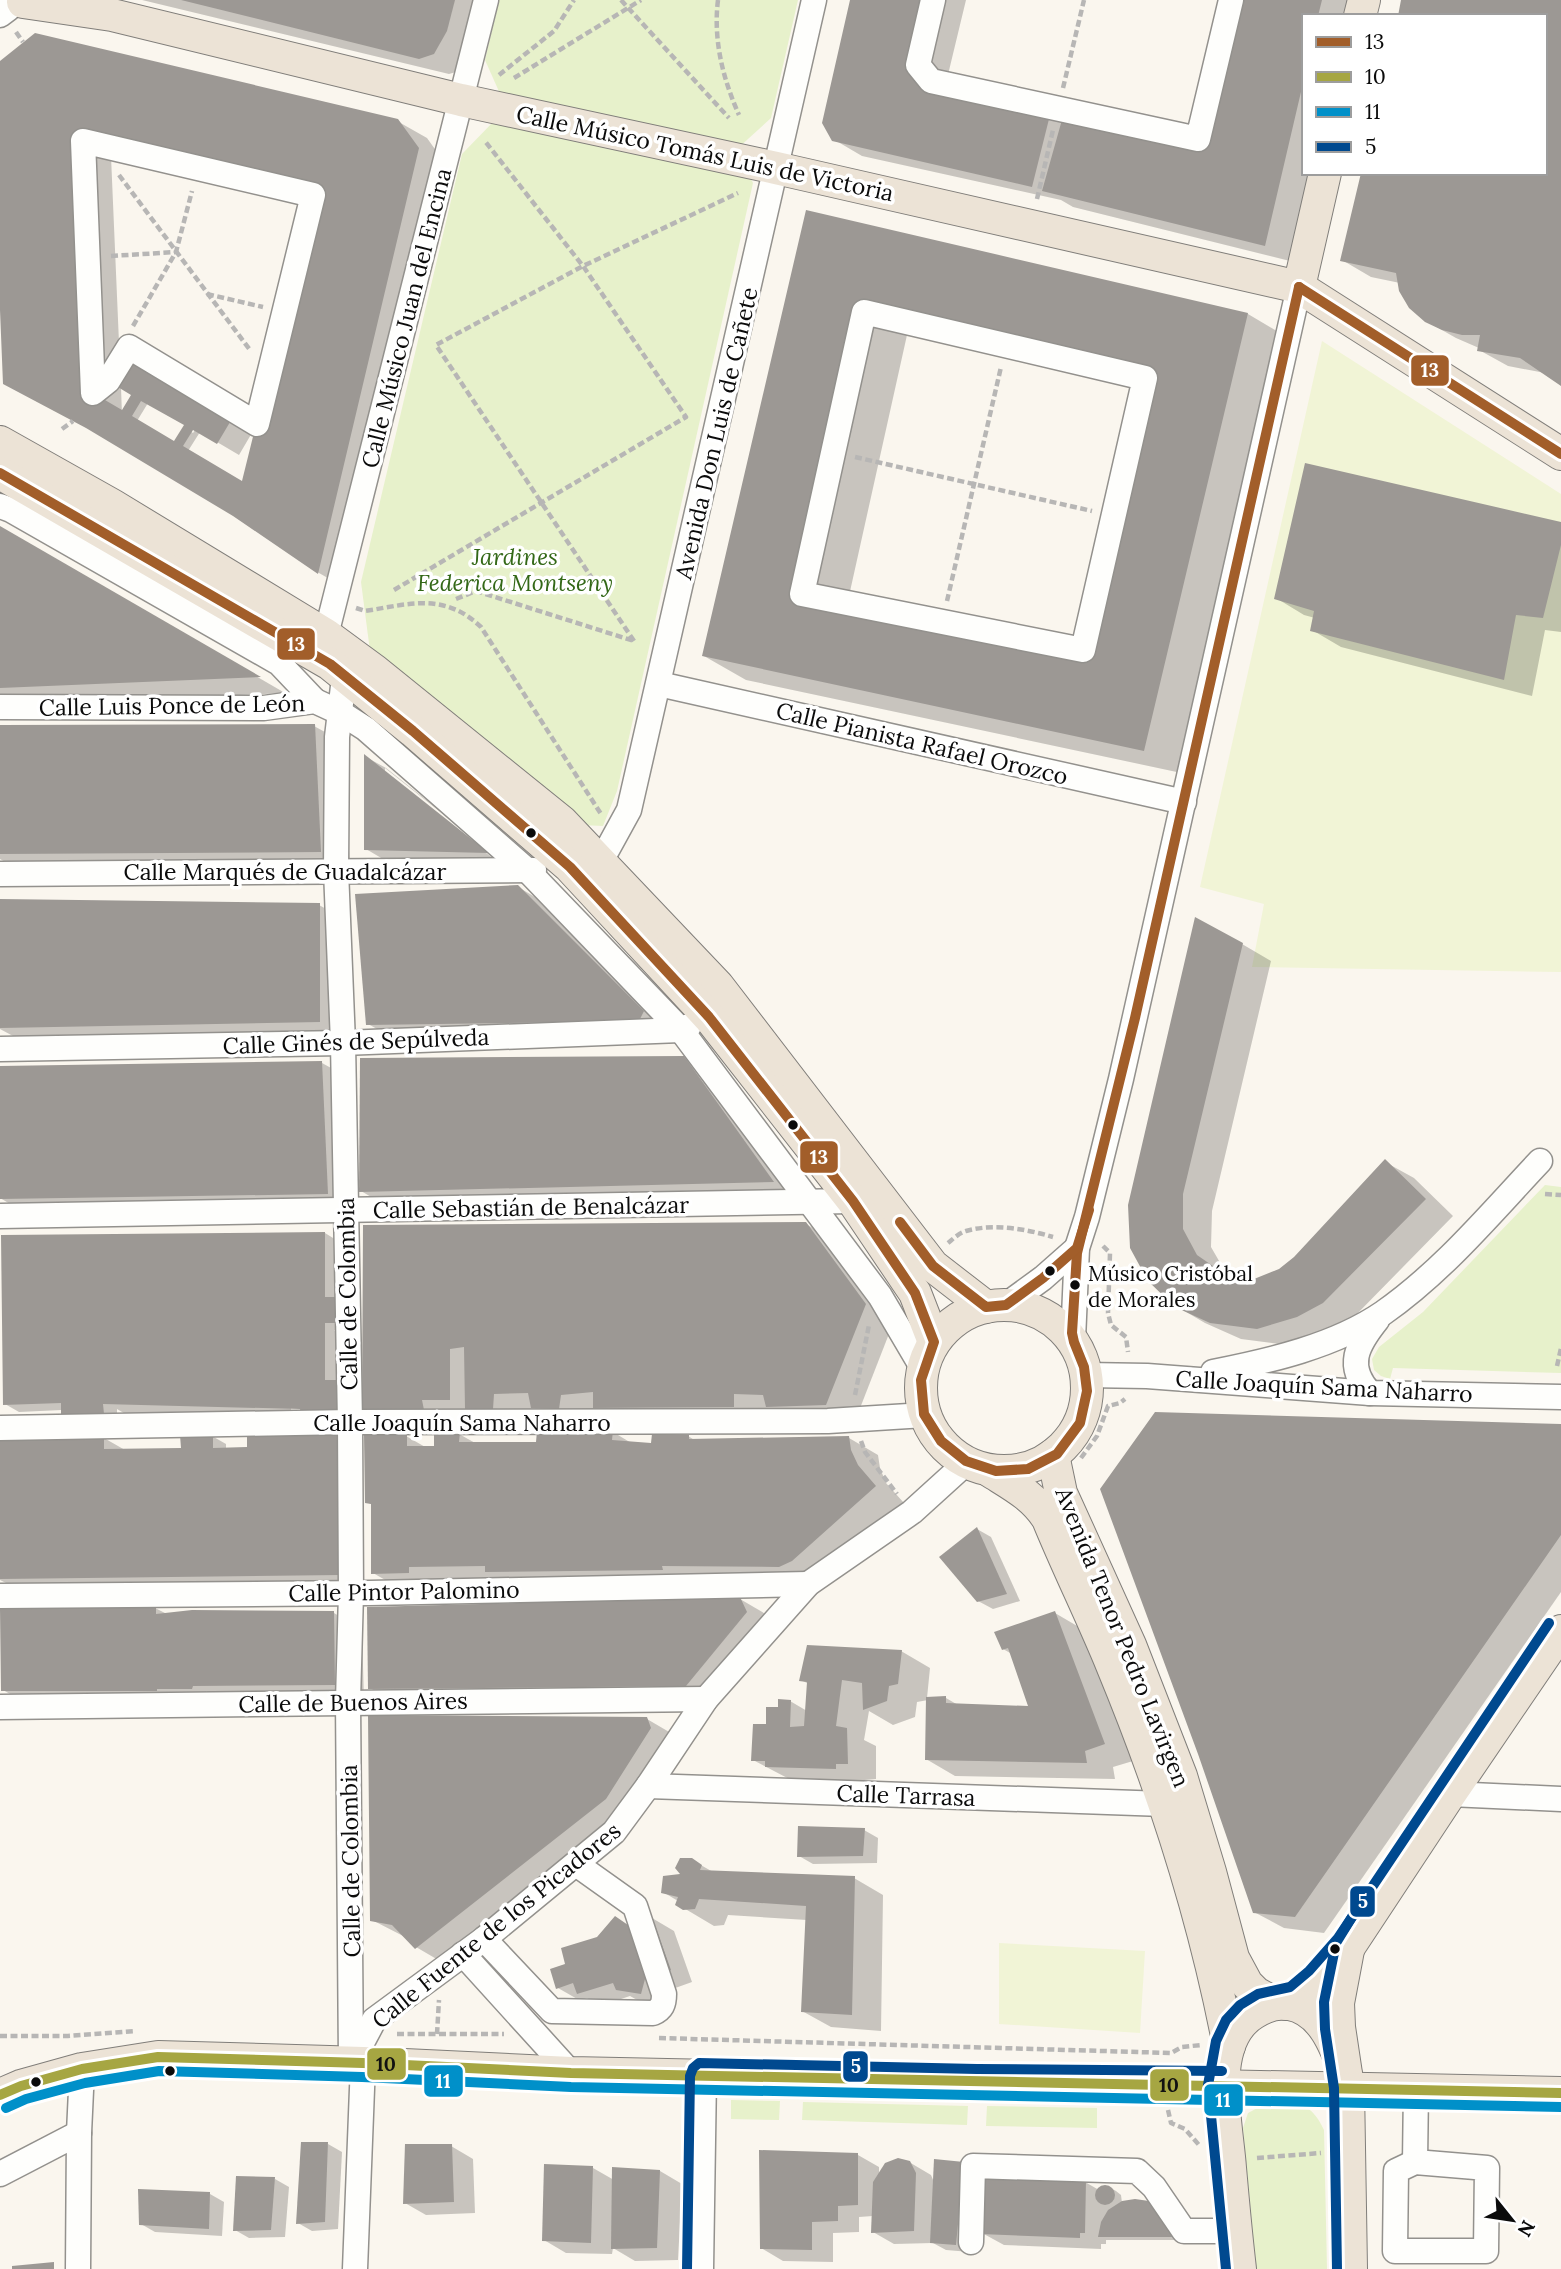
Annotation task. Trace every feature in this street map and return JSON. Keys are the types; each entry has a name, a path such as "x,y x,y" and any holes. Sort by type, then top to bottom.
{"main road":[{"name":"Calle Músico Tomás Luis de Victoria","path":"12,11 103,7 461,100 776,167 1299,287 1561,454"},
{"path":"1299,287 1325,175"},
{"path":"0,442 112,505 339,654 562,822 718,986 933,1266 996,1306"},
{"path":"0,473 330,664 339,654"},
{"path":"339,654 413,731 569,867 709,1017 853,1201 915,1293 929,1356"},
{"path":"996,1306 1026,1307 1045,1315 1073,1340 1086,1375 1087,1398 1064,1461 1015,1471 978,1467 948,1451 934,1434 925,1415 920,1392 929,1356 948,1326 966,1314 996,1306"},
{"name":"Avenida Tenor Pedro Lavirgen","path":"1064,1461 1061,1493 1130,1646 1181,1776 1233,1958 1247,1984 1256,1993 1281,2004 1299,2007 1320,2023 1338,2050 1347,2081"},
{"name":"Avenida Tenor Pedro Lavirgen","path":"978,1467 1032,1497 1048,1519 1111,1664 1164,1804 1188,1878 1221,2002 1215,2046"},
{"path":"1240,2269 1222,2085 1215,2046 1263,2007 1296,2000 1308,1992 1349,1947 1561,1631"},
{"path":"1349,1947 1338,2003 1347,2081 1351,2269"},
{"path":"0,2095 21,2086 82,2069 158,2057 360,2053 571,2073 1222,2085 1347,2081 1416,2089 1561,2093"}],"street":[{"name":"Calle Músico Juan del Encina","path":"339,654 461,100 486,0"},
{"name":"Avenida Don Luis de Cañete","path":"601,861 629,810 814,0"},
{"path":"933,0 918,65 931,81 1198,139 1231,0"},
{"path":"83,141 97,144 313,195 257,424 129,347 108,382 93,393 83,141"},
{"path":"1073,1340 1077,1248 1121,1079 1299,287"},
{"path":"864,312 1006,345 1145,378 1083,650 802,594 864,312"},
{"path":"0,506 279,663 315,701"},
{"name":"Calle de Colombia","path":"339,654 341,713 337,737 336,870 343,1043 350,1422 351,1593 348,1701 360,2053 355,2269"},
{"name":"Calle Pianista Rafael Orozco","path":"659,684 1184,802"},
{"name":"Calle Luis Ponce de León","path":"0,707 264,708 315,701 341,713"},
{"path":"341,713 366,729 528,871 681,1030 880,1296 929,1356"},
{"name":"Calle Marqués de Guadalcázar","path":"0,874 528,871 569,867"},
{"name":"Calle Ginés de Sepúlveda","path":"0,1049 343,1043 681,1030 709,1017"},
{"path":"1370,1393 1360,1381 1356,1354 1361,1340 1382,1314 1439,1267 1540,1161"},
{"name":"Calle Sebastián de Benalcázar","path":"0,1216 853,1201"},
{"path":"996,1306 1042,1278 1077,1248"},
{"path":"1185,1378 1274,1360 1348,1332 1382,1314"},
{"name":"Calle Joaquín Sama Naharro","path":"1086,1375 1185,1378 1370,1393 1561,1397"},
{"name":"Calle Joaquín Sama Naharro","path":"0,1428 350,1422 828,1421 925,1415"},
{"name":"Calle Fuente de los Picadores","path":"360,2053 374,2020 484,1939 614,1832 649,1786 706,1699 808,1584 978,1467"},
{"name":"Calle Pintor Palomino","path":"0,1596 351,1593 808,1584"},
{"name":"Calle de Buenos Aires","path":"0,1707 706,1699"},
{"name":"Calle Tarrasa","path":"649,1786 1164,1804"},
{"path":"1450,1794 1561,1799"},
{"path":"484,1939 552,2011 653,2013 660,2010 664,1994 635,1906 576,1864"},
{"path":"463,1954 571,2073"},
{"path":"78,2269 82,2069"},
{"path":"701,2269 704,2076"},
{"path":"1415,2162 1416,2089"},
{"path":"0,2174 79,2133"},
{"path":"1415,2162 1487,2168 1486,2251 1395,2251 1396,2171 1415,2162"},
{"path":"971,2242 973,2166 1137,2171 1154,2187 1184,2231 1236,2231"}],"path":[{"path":"499,75 554,31 574,0"},
{"path":"621,0 729,118"},
{"path":"514,78 641,0"},
{"path":"718,0 719,50 726,85 739,115"},
{"path":"12,11 23,43"},
{"path":"394,590 686,417 583,266 484,139"},
{"path":"97,144 254,354"},
{"path":"177,252 198,168"},
{"path":"456,599 476,591 634,641 436,345 583,266 738,193"},
{"path":"88,257 177,252"},
{"path":"207,294 284,312"},
{"path":"943,622 1006,345"},
{"path":"62,429 73,421"},
{"path":"834,452 1114,516"},
{"path":"1545,1194 1561,1195"},
{"path":"1103,1246 1110,1253 1108,1313 1111,1325 1126,1337 1128,1348"},
{"path":"852,1408 869,1321"},
{"path":"1557,1366 1561,1348"},
{"path":"1064,1461 1097,1436 1108,1406 1120,1404 1125,1399"},
{"path":"859,1435 865,1452 903,1502"},
{"path":"0,2036 68,2036 122,2030 149,2031"},
{"path":"360,2053 537,2034"},
{"path":"646,2038 1171,2053 1182,2047 1215,2046"},
{"path":"1245,2159 1325,2152"}],"green space":[{"path":"499,0 798,0 771,118 737,149 501,96 485,60"},
{"name":"Jardines Federica Montseny","path":"495,120 748,173 753,183 617,791 603,826 581,825 370,651 361,582 462,154"},
{"path":"1322,341 1561,494 1561,972 1252,967 1264,904 1200,887"},
{"path":"1545,1185 1561,1187 1561,1373 1393,1368 1390,1379 1374,1370 1372,1359 1379,1347 1423,1312"},
{"path":"999,1943 1145,1951 1140,2033 999,2024"},
{"path":"731,2100 780,2101 779,2120 731,2119"},
{"path":"803,2102 968,2106 967,2125 802,2120"},
{"path":"1265,2104 1293,2104 1307,2108 1324,2130 1327,2269 1256,2269 1243,2128 1248,2113"},
{"path":"987,2106 1097,2108 1097,2128 986,2126"}],"building":[{"path":"181,0 455,0 447,31 434,54 419,59"},
{"path":"850,0 933,0 918,65 1052,107 1032,187 832,141 822,123"},
{"path":"1231,0 1322,0 1318,14 1302,14 1302,88 1265,246 1042,191 1065,109 1198,139"},
{"path":"1401,0 1561,0 1561,386 1520,358 1477,351 1480,335 1462,335 1425,322 1409,308 1399,291 1396,273 1340,261 1361,175 1547,175 1547,14 1398,14"},
{"path":"35,33 398,119 419,148 318,574 233,516 86,428 3,384 0,310 0,61","holes":["83,141 313,195 242,481 183,446 193,430 217,444 236,412 129,347 108,381 131,395 122,410 93,393","141,401 184,425 174,441 132,416"]},
{"path":"806,210 1248,313 1144,751 702,656","holes":["864,312 1145,378 1083,650 802,594"]},
{"path":"1305,463 1561,522 1561,545 1543,618 1516,615 1504,680 1310,631 1314,611 1274,599"},
{"path":"0,526 261,677 0,688"},
{"path":"315,724 321,852 0,854 0,725"},
{"path":"364,754 489,853 364,850"},
{"path":"518,885 644,1011 639,1021 366,1025 355,894"},
{"path":"0,899 320,903 320,1022 0,1028"},
{"path":"1195,917 1243,943 1183,1194 1183,1229 1197,1255 1223,1273 1254,1279 1279,1269 1294,1257 1385,1159 1426,1199 1323,1303 1297,1317 1257,1329 1210,1323 1175,1307 1148,1281 1130,1248 1128,1205"},
{"path":"684,1056 774,1182 359,1192 360,1058"},
{"path":"322,1061 328,1194 0,1199 0,1066"},
{"path":"806,1222 866,1304 826,1405 766,1407 763,1395 734,1394 734,1407 593,1408 593,1392 561,1395 559,1409 531,1408 528,1393 494,1394 493,1409 465,1409 464,1347 450,1349 450,1400 422,1400 424,1410 362,1410 363,1225"},
{"path":"325,1232 325,1297 336,1297 336,1323 325,1323 325,1380 337,1380 337,1411 301,1413 300,1409 103,1404 104,1414 61,1415 61,1403 3,1405 1,1235"},
{"path":"1155,1412 1561,1424 1561,1535 1295,1917 1253,1913 1198,1754 1100,1489"},
{"path":"613,1430 612,1440 651,1443 652,1434 689,1435 689,1439 849,1436 851,1450 858,1465 876,1486 792,1561 779,1567 662,1566 663,1570 485,1572 485,1566 409,1567 409,1573 371,1574 371,1504 365,1503 364,1435 407,1434 407,1446 434,1446 434,1432 460,1432 459,1442 536,1442 537,1431"},
{"path":"340,1432 340,1575 0,1579 0,1438 104,1437 104,1449 181,1448 180,1435 213,1434 213,1448 247,1447 247,1434"},
{"path":"977,1527 1007,1594 977,1602 939,1557"},
{"path":"740,1597 747,1612 686,1686 368,1689 367,1607"},
{"path":"156,1606 156,1614 192,1610 334,1611 335,1685 193,1686 192,1689 157,1691 1,1691 0,1609"},
{"path":"1055,1611 1105,1744 1085,1751 1087,1763 925,1760 926,1697 946,1696 946,1703 1028,1706 1008,1648 1002,1650 994,1632"},
{"path":"807,1645 902,1650 898,1684 889,1686 887,1701 863,1710 862,1683 842,1680 836,1726 847,1728 848,1764 836,1764 836,1769 765,1767 765,1761 751,1761 753,1724 766,1724 766,1707 778,1707 778,1699 791,1700 790,1727 804,1726 807,1682 799,1681"},
{"path":"368,1715 647,1717 651,1728 606,1799 415,1949 392,1925 370,1921"},
{"path":"798,1826 865,1828 863,1856 797,1857"},
{"path":"680,1858 692,1858 702,1865 700,1870 855,1876 852,2015 801,2012 806,1906 699,1899 695,1909 683,1910 675,1905 678,1897 661,1893 663,1876 680,1874 675,1868"},
{"path":"615,1916 628,1925 652,1917 671,1970 645,1979 641,1994 616,1990 613,1983 577,1994 573,1983 556,1989 550,1969 565,1964 561,1948 597,1937"},
{"path":"301,2142 328,2142 325,2222 296,2224"},
{"path":"405,2144 452,2144 454,2202 403,2204"},
{"path":"759,2150 858,2153 858,2205 838,2206 838,2221 812,2222 812,2250 760,2249"},
{"path":"898,2158 910,2161 916,2173 914,2231 871,2233 873,2182 885,2163"},
{"path":"934,2159 964,2162 956,2245 930,2243"},
{"path":"544,2164 593,2166 591,2243 542,2241"},
{"path":"612,2167 660,2170 657,2248 611,2249"},
{"path":"236,2176 275,2177 271,2230 233,2231"},
{"path":"982,2177 1086,2180 1085,2233 1080,2233 1080,2238 980,2234"},
{"path":"1101,2185 1109,2185 1115,2195 1109,2205 1101,2205 1095,2199 1095,2191"},
{"path":"138,2189 210,2192 209,2229 139,2225"},
{"path":"1122,2201 1149,2201 1169,2222 1172,2237 1098,2237 1101,2222 1108,2210"},
{"path":"54,2262 54,2269 12,2269 12,2266"}],"transit line":[{"name":"13","path":"1299,287 1561,454"},
{"name":"13","path":"0,473 330,664 413,731 570,867 709,1017 853,1201 915,1293 934,1342 921,1380 924,1414 941,1441 966,1461 996,1471 1028,1469 1057,1454 1080,1423 1087,1391 1084,1367 1072,1333 1077,1253 1135,1018 1299,287"},
{"name":"13","path":"900,1222 933,1266 986,1307 1006,1305 1043,1278 1077,1248 1089,1210"},
{"name":"5","path":"1226,2269 1208,2085 1216,2041 1226,2020 1240,2005 1258,1994 1290,1987 1309,1971 1338,1938 1549,1623"},
{"name":"5","path":"1337,2269 1334,2088 1325,2029 1324,2002 1336,1943 1352,1917"},
{"name":"10","path":"0,2095 21,2086 82,2069 158,2057 571,2073 1561,2093"},
{"name":"5","path":"687,2269 690,2076 699,2063 1222,2071"},
{"name":"11","path":"6,2108 26,2099 85,2083 159,2071 571,2087 1561,2107"}],"place":[{"name":"Músico Cristóbal de Morales","path":"1075,1285"}]}
